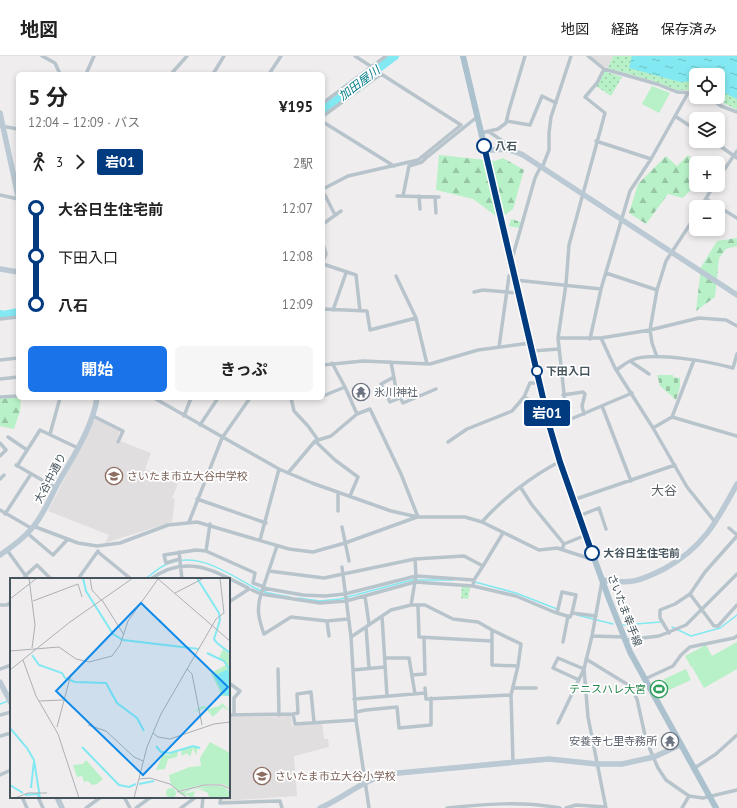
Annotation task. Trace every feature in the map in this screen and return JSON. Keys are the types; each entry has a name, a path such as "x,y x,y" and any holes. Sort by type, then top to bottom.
{"main road":[{"name":"さいたま幸手線","path":"463,56 550,428 560,462 624,639 644,680 716,808"}],"street":[{"path":"42,56 55,63 59,72"},
{"path":"87,72 94,56"},
{"path":"173,72 187,56"},
{"path":"214,72 224,56"},
{"path":"270,72 281,56"},
{"path":"355,56 461,125 424,157 422,162 409,166 403,196"},
{"path":"325,102 373,68 386,56"},
{"path":"481,133 503,126 507,121 525,56"},
{"path":"511,262 535,178 549,150 550,124 571,56"},
{"path":"588,56 604,69 657,84 677,92 688,93 651,159 630,191 601,289 590,339"},
{"path":"567,421 558,338 566,284 568,245 605,113 585,97 597,83 604,69"},
{"path":"325,114 379,73"},
{"path":"507,121 530,125 542,96 556,103"},
{"path":"718,104 737,112"},
{"path":"0,113 1,126 16,189"},
{"path":"675,116 689,125"},
{"path":"325,188 348,176 418,160 477,117"},
{"path":"325,123 394,166"},
{"path":"1,126 16,129"},
{"path":"488,131 504,142 505,149"},
{"path":"596,141 651,159"},
{"path":"723,148 735,156"},
{"path":"485,151 505,149 517,152 621,218 737,295"},
{"path":"725,170 737,151"},
{"path":"710,192 706,199 737,218"},
{"path":"0,195 16,197"},
{"path":"325,195 335,215"},
{"path":"397,196 437,197 436,213"},
{"path":"419,196 420,209"},
{"path":"325,222 342,211"},
{"path":"657,357 652,343 650,330 657,290 666,261 689,226"},
{"path":"325,263 346,273 356,275 360,311"},
{"path":"0,269 16,272"},
{"path":"333,310 346,273"},
{"path":"606,273 657,290"},
{"path":"396,276 416,318 427,364"},
{"path":"499,347 509,276 601,289"},
{"path":"474,292 483,290 518,293"},
{"path":"325,309 368,311 370,330 416,318"},
{"path":"0,319 4,320 16,317"},
{"path":"558,338 601,338 650,330 699,318 726,320 737,326"},
{"path":"601,338 616,370 654,428 693,495 716,522"},
{"path":"325,365 332,363 363,361 427,364 478,350 530,343"},
{"path":"532,351 559,349"},
{"path":"616,370 630,361 657,357 694,360 733,368 737,354"},
{"path":"0,360 16,358"},
{"path":"654,428 672,417 694,360"},
{"path":"630,361 649,374"},
{"path":"391,362 396,390 403,403 436,389"},
{"path":"332,363 357,414"},
{"path":"0,378 16,377"},
{"path":"394,377 381,384 390,402 400,398"},
{"path":"448,442 467,429 512,411 524,397 530,383 540,383"},
{"path":"325,395 345,387"},
{"path":"564,395 583,392 585,394 582,406 584,414"},
{"path":"550,428 632,393"},
{"path":"0,397 16,396"},
{"path":"524,397 545,407"},
{"path":"50,434 59,400"},
{"name":"大谷中通り","path":"0,555 32,527 78,448 93,416 97,400"},
{"path":"157,400 279,469 338,492 391,511 418,517 458,516 482,522 539,550 554,548 562,549 588,558 594,558"},
{"path":"184,416 190,400"},
{"path":"200,425 217,400"},
{"path":"189,522 222,438 249,400"},
{"path":"291,400 294,411 308,426 316,441 336,460 358,477 350,496"},
{"path":"602,406 631,481"},
{"path":"288,473 316,441 331,436 357,414 370,409 401,474 418,517"},
{"path":"93,416 123,431 118,442"},
{"path":"672,417 737,436"},
{"path":"56,488 16,465 40,430 78,448"},
{"path":"8,437 27,450"},
{"path":"0,443 6,450 0,456"},
{"path":"482,522 498,505 522,488 539,473 560,462"},
{"path":"573,500 631,481 675,464"},
{"path":"260,540 266,523 279,469"},
{"path":"5,514 31,474"},
{"path":"0,479 4,475"},
{"path":"558,723 584,669 592,636 602,580 625,583 646,578 687,555 702,542 716,522 737,484"},
{"path":"522,488 532,505 564,544"},
{"path":"338,492 338,511"},
{"path":"197,499 266,523"},
{"path":"579,516 599,508 606,529"},
{"path":"0,510 32,527 68,539 97,546 120,543 168,525 189,522 210,524 277,546 299,551 313,552 345,543 418,517"},
{"path":"206,551 210,524"},
{"path":"342,527 349,561"},
{"path":"669,633 662,622 659,613 660,610 675,604 690,594 705,572 737,536 729,528"},
{"path":"26,533 53,555 68,539"},
{"path":"474,582 503,533"},
{"path":"562,549 564,544 586,535"},
{"path":"97,546 98,552 130,578"},
{"path":"277,546 258,605 258,615 264,634 291,617 327,621 348,619"},
{"path":"6,550 26,578 37,565 50,578"},
{"path":"229,578 196,565 180,562 166,563 164,554 196,550 206,551 255,573 253,582 263,590 320,603 416,579 474,582 568,616"},
{"path":"79,578 98,552"},
{"path":"179,552 182,578"},
{"path":"269,571 318,578 343,575 415,558 464,556 483,566"},
{"path":"411,605 416,579 415,558"},
{"path":"152,578 180,562"},
{"path":"342,567 351,637 356,720 369,808"},
{"path":"157,574 159,578"},
{"path":"592,636 624,639 659,636 674,631 686,625 702,611 737,574"},
{"path":"230,579 250,589 302,595 346,597 365,596 416,579 474,582"},
{"path":"230,601 250,589"},
{"path":"557,613 562,592 576,595 572,612 570,617 568,616 563,642"},
{"path":"690,594 712,625 718,626 737,605"},
{"path":"365,596 368,626 369,668"},
{"path":"0,605 7,605 10,603"},
{"path":"351,637 391,610 411,605 435,609 453,619 478,622 520,644 518,666 511,695 513,762"},
{"path":"418,606 419,637 491,641"},
{"path":"572,612 595,619"},
{"path":"382,616 387,696"},
{"path":"327,621 329,636"},
{"path":"492,630 492,665 518,666"},
{"path":"644,680 673,666 681,655 690,647 734,638 737,636"},
{"path":"412,674 425,674 424,638"},
{"path":"385,658 410,658 415,694"},
{"path":"579,680 553,668 558,658 584,669"},
{"path":"586,659 630,686 637,699 646,740 658,768 666,780 689,796 710,798 737,790"},
{"path":"0,669 10,665"},
{"path":"352,670 385,667"},
{"path":"278,669 279,715"},
{"path":"566,808 576,805 606,808 588,717 584,669"},
{"path":"0,682 10,701"},
{"path":"230,684 240,691 234,698 234,714"},
{"path":"425,688 426,699 511,695"},
{"path":"513,688 536,688"},
{"path":"230,715 298,714 297,694 311,692 314,722"},
{"path":"354,699 425,693"},
{"path":"356,712 397,707 399,728 431,725 431,698"},
{"path":"0,715 10,712"},
{"path":"293,714 295,724 356,720"},
{"path":"0,736 10,733"},
{"path":"693,769 716,754 737,734"},
{"path":"320,808 333,802 365,781 388,774 558,759 597,764 622,764 654,757 680,745"},
{"path":"0,775 10,770"},
{"path":"682,808 689,796"},
{"path":"22,798 27,808"},
{"path":"38,798 43,808"},
{"path":"56,798 61,808"},
{"path":"86,808 99,798"},
{"path":"125,798 130,808"},
{"path":"136,808 150,798"},
{"path":"181,808 195,798"},
{"path":"202,808 203,798"},
{"path":"221,798 220,803 280,801 282,808"},
{"path":"447,808 482,804 516,806 540,804 560,808"}],"shaded area":[{"path":"590,56 613,56 608,68 599,64"},
{"name":"さいたま市立大谷中学校","path":"95,419 120,430 116,443 119,444 120,441 151,453 145,469 178,484 172,498 175,499 172,522 105,543 109,535 48,511"},
{"name":"さいたま市立大谷小学校","path":"291,716 292,726 322,723 324,739 328,739 329,747 294,756 297,796 222,801 223,798 230,798 230,717"}],"green space":[{"path":"613,56 737,56 737,110 725,104 725,68 689,68 689,90 676,90 657,82 608,68"},
{"path":"604,71 622,77 611,96 596,86"},
{"path":"652,86 670,93 659,113 642,104"},
{"path":"439,155 495,161 503,158 524,170 513,209 500,219 473,199 436,190"},
{"path":"688,155 689,156 689,192 683,198 668,194 646,224 629,213 638,184 666,156 677,166"},
{"path":"511,219 521,222 519,228 509,226"},
{"path":"737,238 737,246 726,249 719,258 715,297 696,311 701,267 717,241"},
{"path":"657,375 673,375 673,377 680,378 680,387 676,400 660,386"},
{"path":"16,397 16,400 21,400 20,411 14,429 0,426 0,399"},
{"path":"462,586 470,587 468,599 461,598"},
{"path":"737,642 737,669 704,688 692,667 700,663 691,667 685,656 706,645 712,656"},
{"path":"686,669 691,680 669,690 664,679"}],"water":[{"path":"632,56 737,56 737,99 725,93 725,68 689,68 689,81 680,82 629,68"}],"waterway":[{"name":"加田屋川","path":"325,108 395,56"},
{"name":"加田屋川","path":"0,314 4,315 16,312"},
{"path":"146,578 163,566 175,561 200,561 223,570 261,591 290,597"},
{"path":"298,598 320,601 340,599 412,580 453,580"},
{"path":"475,582 516,593 557,609"},
{"path":"577,615 613,624"},
{"path":"672,627 691,636 720,628 737,615"},
{"path":"623,625 661,622"},
{"path":"0,704 8,701"}],"bus line":[{"name":"岩01","path":"484,146 550,428 560,462 592,553"}],"place":[{"name":"八石","path":"484,146"},
{"name":"下田入口","path":"537,371"},
{"name":"氷川神社","path":"361,392"},
{"name":"さいたま市立大谷中学校","path":"114,476"},
{"name":"大谷日生住宅前","path":"592,553"},
{"name":"テニスハレ大宮","path":"659,689"},
{"name":"安養寺七里寺務所","path":"670,741"},
{"name":"さいたま市立大谷小学校","path":"262,776"}],"district":[{"name":"大谷","path":"664,490"}]}
